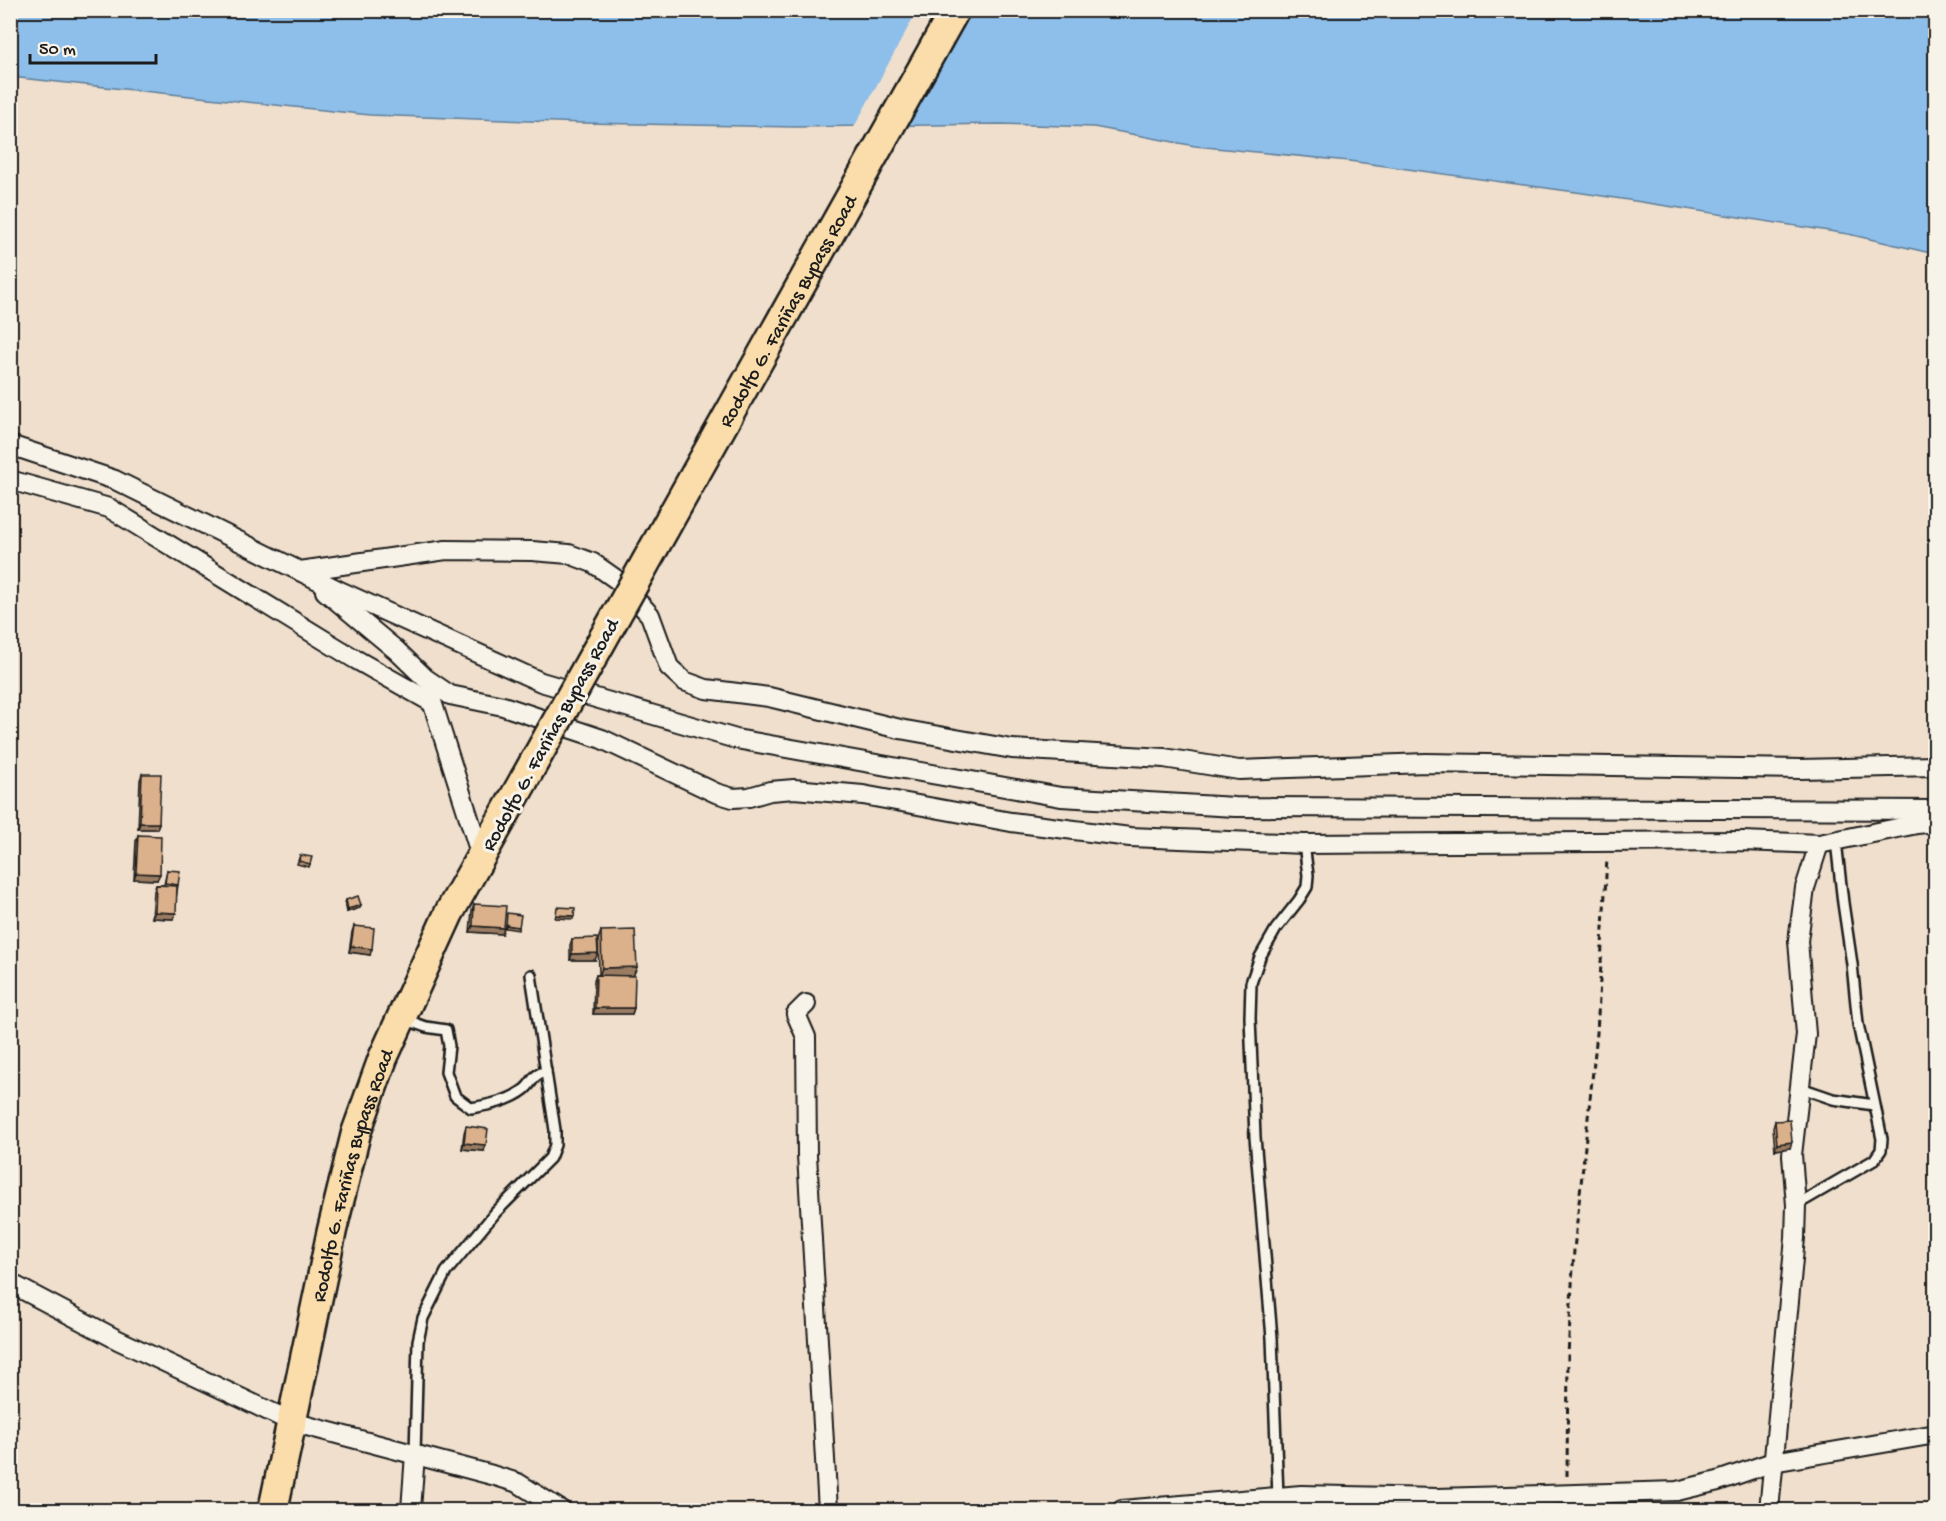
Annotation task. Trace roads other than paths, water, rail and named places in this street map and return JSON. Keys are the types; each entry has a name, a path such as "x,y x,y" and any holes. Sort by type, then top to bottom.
{"main road":[{"name":"Rodolfo G. Fariñas Bypass Road","path":"273,1510 332,1230 356,1133 400,1018 449,913 955,10"}],"street":[{"path":"10,445 115,480 300,571 541,682 736,739 1061,797 1235,807 1935,810"},
{"path":"10,480 109,508 432,702"},
{"path":"300,571 446,550 569,554 592,563 620,582 650,615 669,667 684,681 706,689 769,697 900,729 1012,749 1164,759 1239,770 1426,763 1800,769 1935,766"},
{"path":"300,571 396,650 425,678 450,695 503,706 602,739 716,794 733,798 749,797 770,790 794,789 863,795 1011,822 1130,837 1304,844 1743,841 1828,843 1935,822"},
{"path":"425,678 481,856"},
{"path":"1769,1510 1796,1205 1792,1155 1806,1034 1798,941 1804,888 1828,843"},
{"path":"806,1004 796,1014 806,1037 807,1155 828,1510"},
{"path":"10,1283 118,1340 292,1422 518,1484 561,1510"},
{"path":"1122,1510 1188,1508 1301,1495 1569,1502 1677,1491 1718,1481 1773,1462 1935,1434"},
{"path":"411,1510 415,1454"}],"lane":[{"path":"1796,1205 1874,1160 1881,1150 1882,1138 1858,1024 1852,964 1842,903 1828,843"},
{"path":"1278,1497 1272,1338 1255,1137 1250,1006 1251,983 1260,957 1276,928 1307,887 1308,875 1304,844"},
{"path":"415,1454 418,1341 423,1318 446,1272 496,1212 550,1158 555,1145 555,1130 531,975"},
{"path":"400,1018 426,1027 446,1030 449,1046 446,1072 455,1096 471,1108 496,1103 511,1097 526,1088 534,1076 546,1071"},
{"path":"1801,1088 1833,1100 1874,1105"}],"water":[{"path":"11,10 1935,11 1935,254 1848,234 1583,193 1349,161 1195,146 1094,127 1000,124 796,127 584,123 370,115 11,77"}]}
